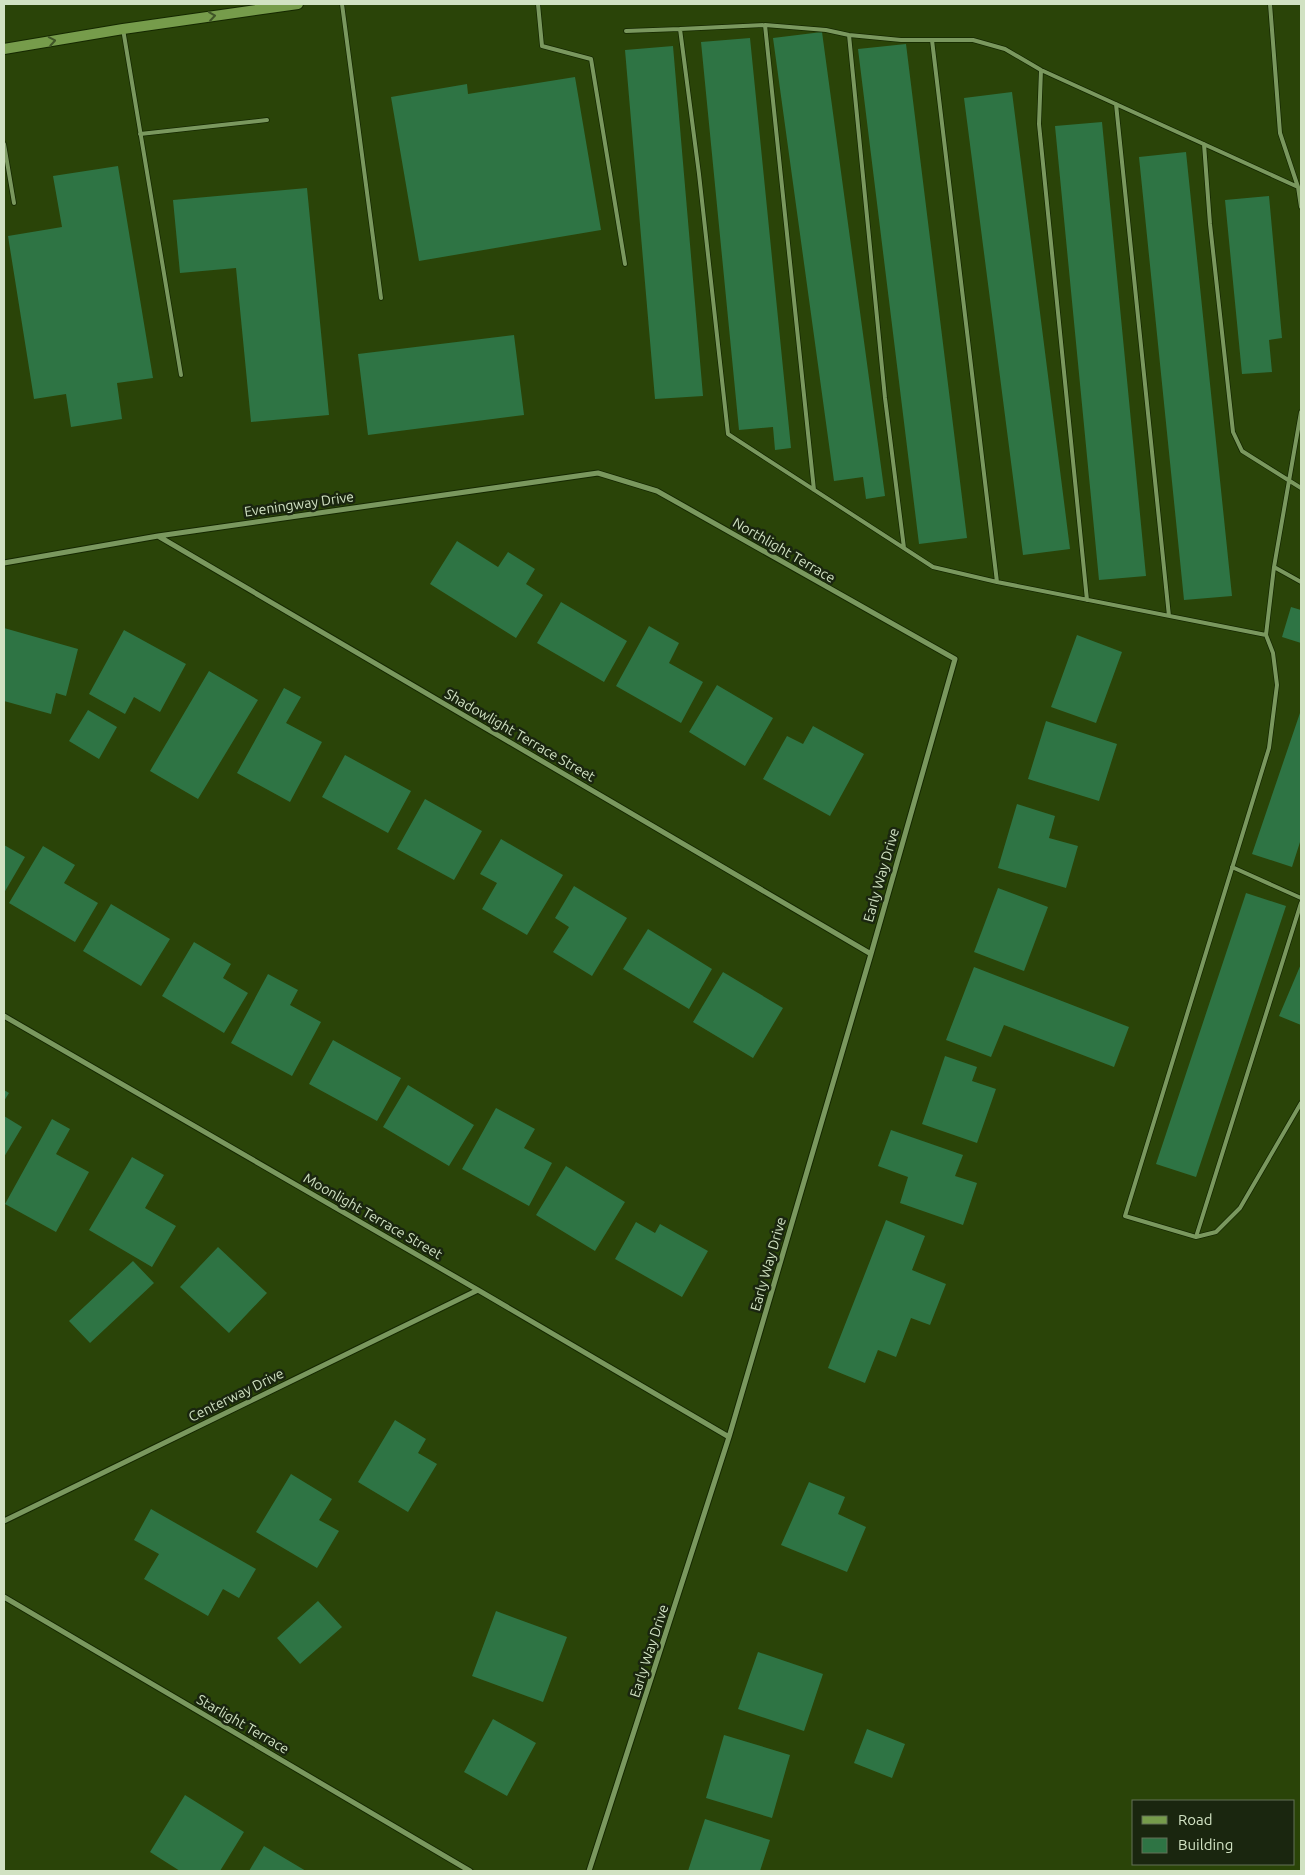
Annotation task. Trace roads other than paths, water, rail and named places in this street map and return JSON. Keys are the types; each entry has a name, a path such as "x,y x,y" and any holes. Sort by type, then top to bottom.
{"main road":[{"path":"4,49 123,29 298,4"}],"street":[{"name":"Eveningway Drive","path":"4,563 158,536 598,473"},
{"name":"Northlight Terrace","path":"598,473 658,491 955,659"},
{"name":"Shadowlight Terrace Street","path":"158,536 871,954"},
{"name":"Early Way Drive","path":"589,1871 729,1437 871,954 955,659"},
{"name":"Moonlight Terrace Street","path":"4,1016 729,1437"},
{"name":"Centerway Drive","path":"4,1521 478,1290"},
{"name":"Starlight Terrace","path":"4,1597 470,1871"}],"lane":[{"path":"342,4 381,298"},
{"path":"538,4 542,46 591,58 625,264"},
{"path":"1270,4 1280,133 1298,187 1301,207"},
{"path":"626,31 766,25 826,30 849,35 901,40 973,40 1004,48 1041,70 1298,187"},
{"path":"766,25 814,490"},
{"path":"123,29 181,375"},
{"path":"680,29 700,174 728,434 933,567 997,582 1266,635"},
{"path":"849,35 885,398 904,548"},
{"path":"932,40 997,582"},
{"path":"1041,70 1039,124 1087,600"},
{"path":"1116,104 1169,616"},
{"path":"140,134 267,120"},
{"path":"4,144 14,203"},
{"path":"1204,144 1210,224 1233,432 1242,451 1301,488"},
{"path":"1301,412 1274,567 1266,635 1274,653 1277,685 1268,748 1125,1216 1196,1238 1216,1232 1240,1208 1301,1103"},
{"path":"1274,567 1301,582"},
{"path":"1232,867 1301,898"},
{"path":"1196,1238 1301,903"}]}
